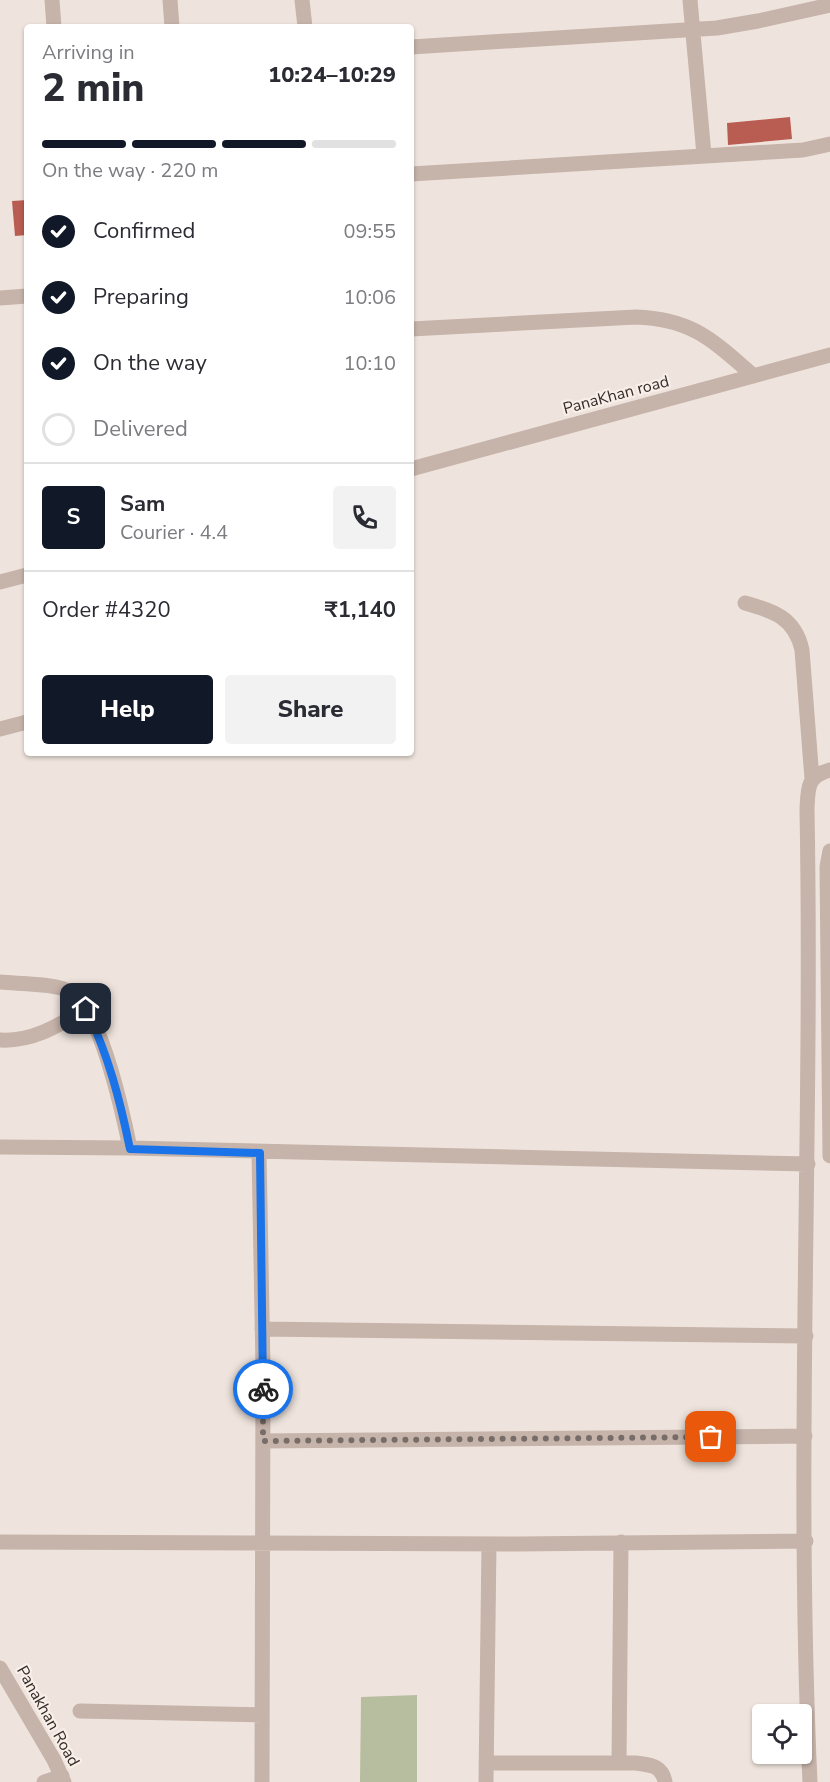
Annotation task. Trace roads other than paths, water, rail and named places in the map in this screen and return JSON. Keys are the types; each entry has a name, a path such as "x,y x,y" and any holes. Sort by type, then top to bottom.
{"street":[{"path":"52,0 54,24"},
{"path":"170,0 172,24"},
{"path":"302,0 305,24"},
{"path":"690,0 704,155"},
{"path":"414,47 692,30 758,21 830,5"},
{"path":"414,174 803,150 830,144"},
{"path":"0,298 24,296"},
{"path":"414,329 636,317 662,318 689,327 707,338 754,376"},
{"name":"PanaKhan road","path":"414,468 830,355"},
{"path":"0,582 24,576"},
{"path":"745,603 779,616 794,628 800,638 812,779 808,791 807,809 809,954 805,1436 806,1679 810,1782"},
{"path":"0,729 24,723"},
{"path":"812,779 830,770"},
{"path":"830,851 827,867 830,1156"},
{"path":"0,982 65,989 74,994 86,1009 105,1054 119,1096 130,1149"},
{"path":"0,1040 24,1039 38,1035 86,1009"},
{"path":"0,1147 807,1164"},
{"path":"260,1153 263,1441 262,1782"},
{"path":"262,1329 806,1336"},
{"path":"263,1441 805,1436"},
{"path":"0,1542 489,1544 806,1541"},
{"path":"619,1763 621,1542"},
{"path":"486,1782 489,1544"},
{"name":"Panakhan Road","path":"1,1673 54,1760 63,1779"},
{"path":"80,1711 262,1715"},
{"path":"486,1762 619,1763 655,1766 660,1770 665,1782"},
{"path":"44,1782 63,1779"}]}
